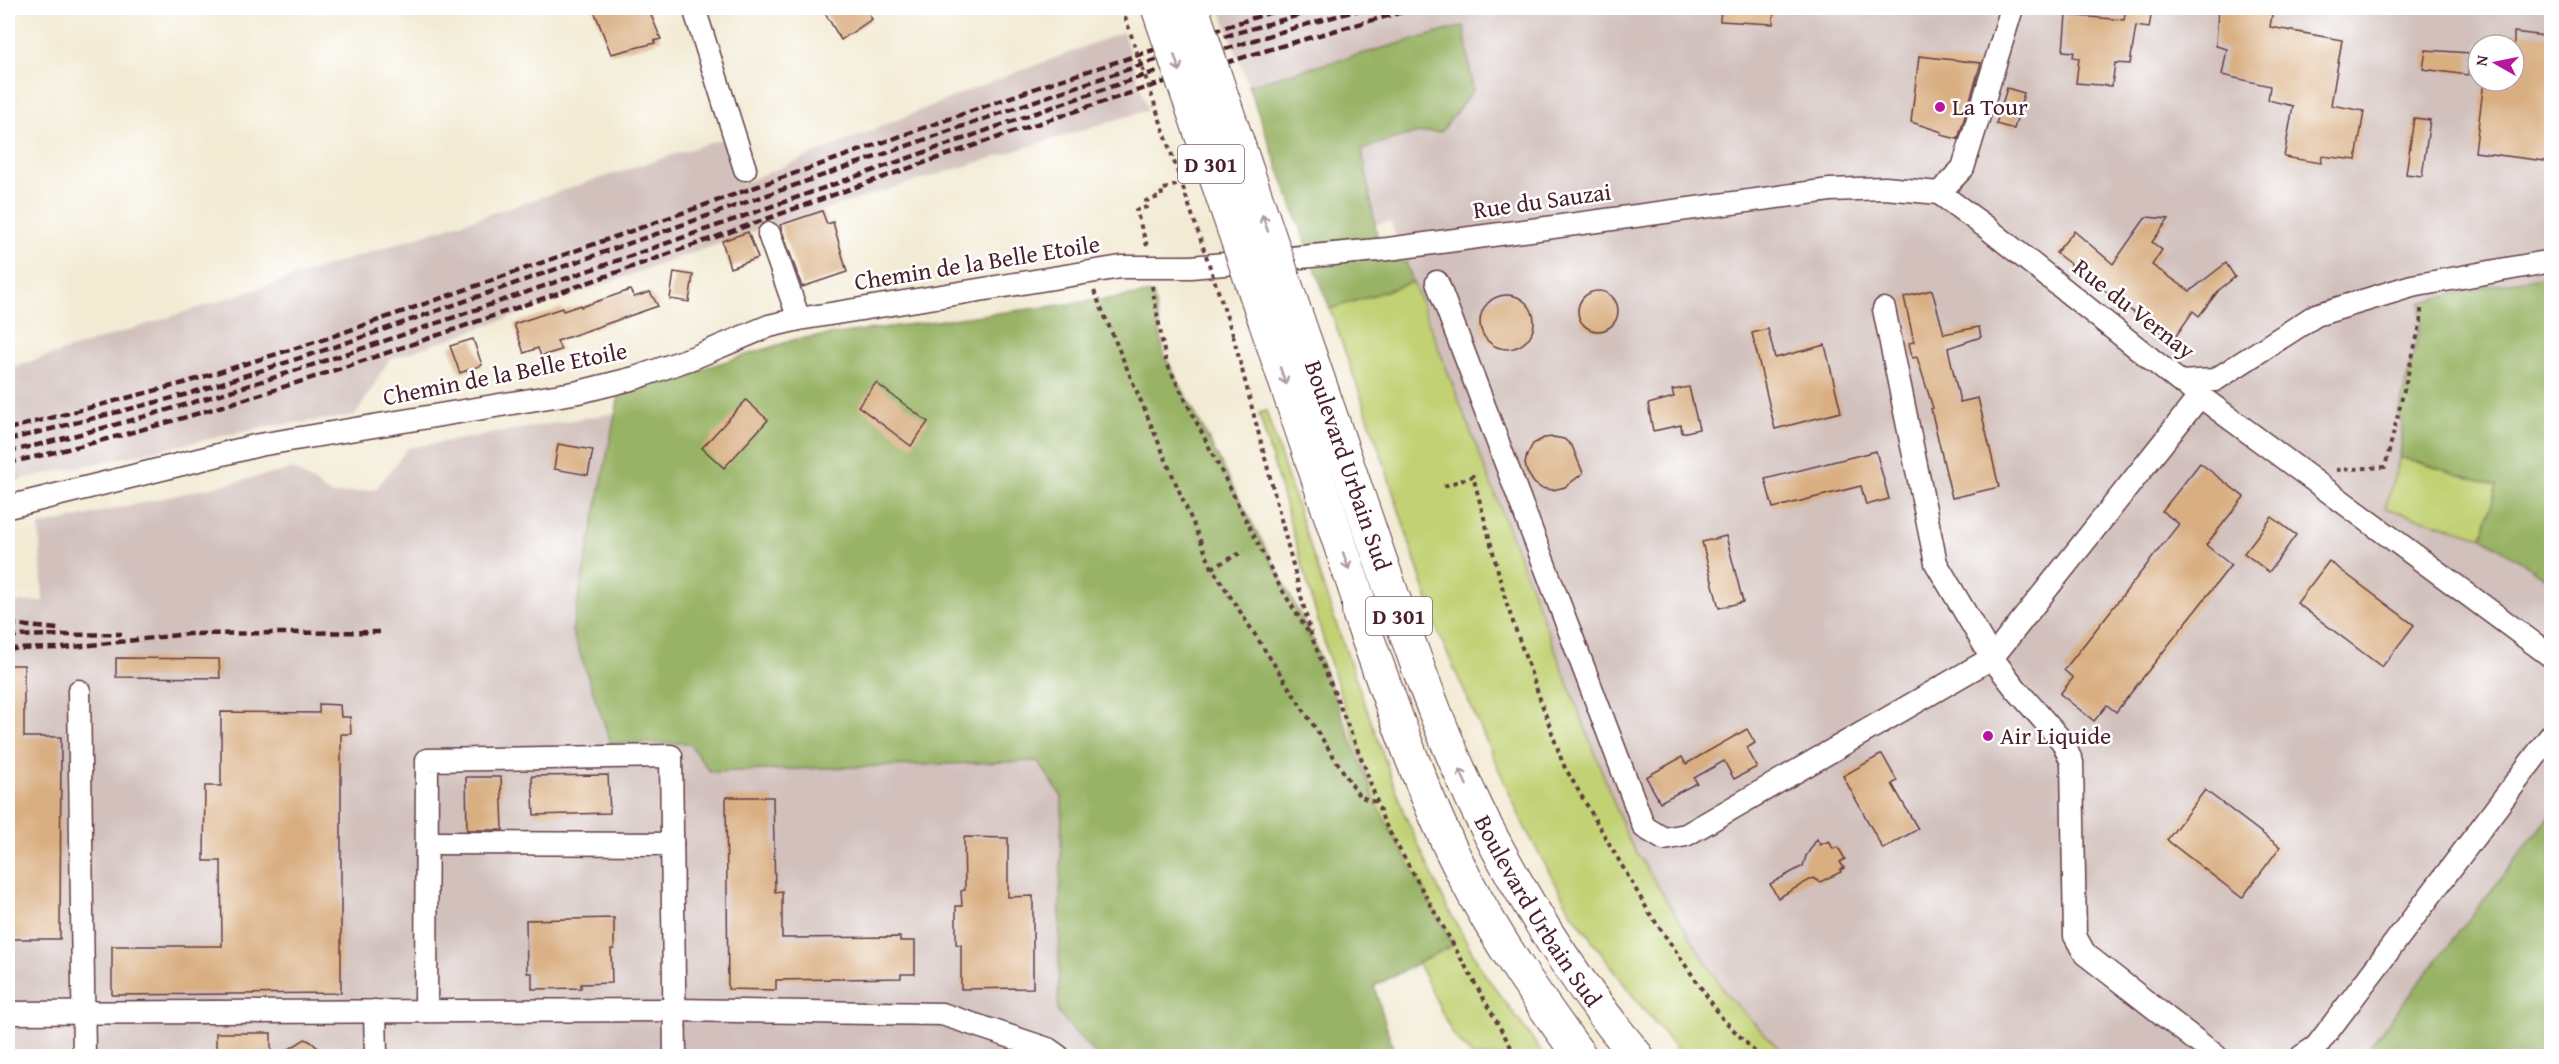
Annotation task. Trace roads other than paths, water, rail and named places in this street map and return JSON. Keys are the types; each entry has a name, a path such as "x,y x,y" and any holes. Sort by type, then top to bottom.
{"highway":[{"name":"Boulevard Urbain Sud","path":"1158,8 1358,598"},
{"name":"Boulevard Urbain Sud","path":"1192,8 1410,647 1463,779 1500,853 1541,924 1580,982 1637,1056"},
{"path":"1358,598 1350,626 1392,748 1429,843 1485,949 1555,1056"},
{"path":"1358,598 1359,614 1405,743 1445,837 1486,915 1518,969 1580,1056"},
{"name":"D 301","path":"1358,598 1369,610 1416,737 1479,870 1532,961 1602,1056"}],"street":[{"path":"694,8 745,169"},
{"path":"1939,193 1963,168 2012,8"},
{"name":"Rue du Sauzai","path":"1149,256 1191,267 1388,249 1830,190 1885,188 1939,193"},
{"name":"Rue du Vernay","path":"1939,193 1986,227 2180,382 2215,380 2316,315 2412,286 2552,261"},
{"path":"769,234 799,319"},
{"name":"Chemin de la Belle Etoile","path":"8,507 259,445 579,392 634,378 694,357 769,326 799,319 1088,273 1121,267 1149,256"},
{"path":"1437,282 1644,828 1664,839 1686,835 1992,658 2200,396"},
{"path":"1884,309 1936,563 1992,658 2062,741 2072,762 2074,936 2085,954 2216,1056"},
{"path":"2180,382 2552,657"},
{"path":"80,691 84,1056"},
{"path":"2302,1056 2316,1047 2552,734"},
{"path":"426,1011 428,760 671,756 675,1056"},
{"path":"427,843 672,844"},
{"path":"8,1013 674,1010 942,1014 1048,1049 1058,1056"},
{"path":"375,1011 376,1056"}],"railway":[{"path":"8,429 184,383 328,338 1048,84 1284,8"},
{"path":"8,440 188,394 331,348 1052,95 1233,34 1324,8"},
{"path":"8,452 131,420 314,364 553,283 1160,70 1263,37 1367,8"},
{"path":"8,463 140,430 270,391 463,326 1081,109 1305,39 1418,8"},
{"path":"8,624 58,629"},
{"path":"8,649 64,648 188,634 380,632"},
{"path":"8,636 122,634"}],"place":[{"name":"La Tour","path":"1940,107"},
{"name":"Air Liquide","path":"1988,736"}]}
